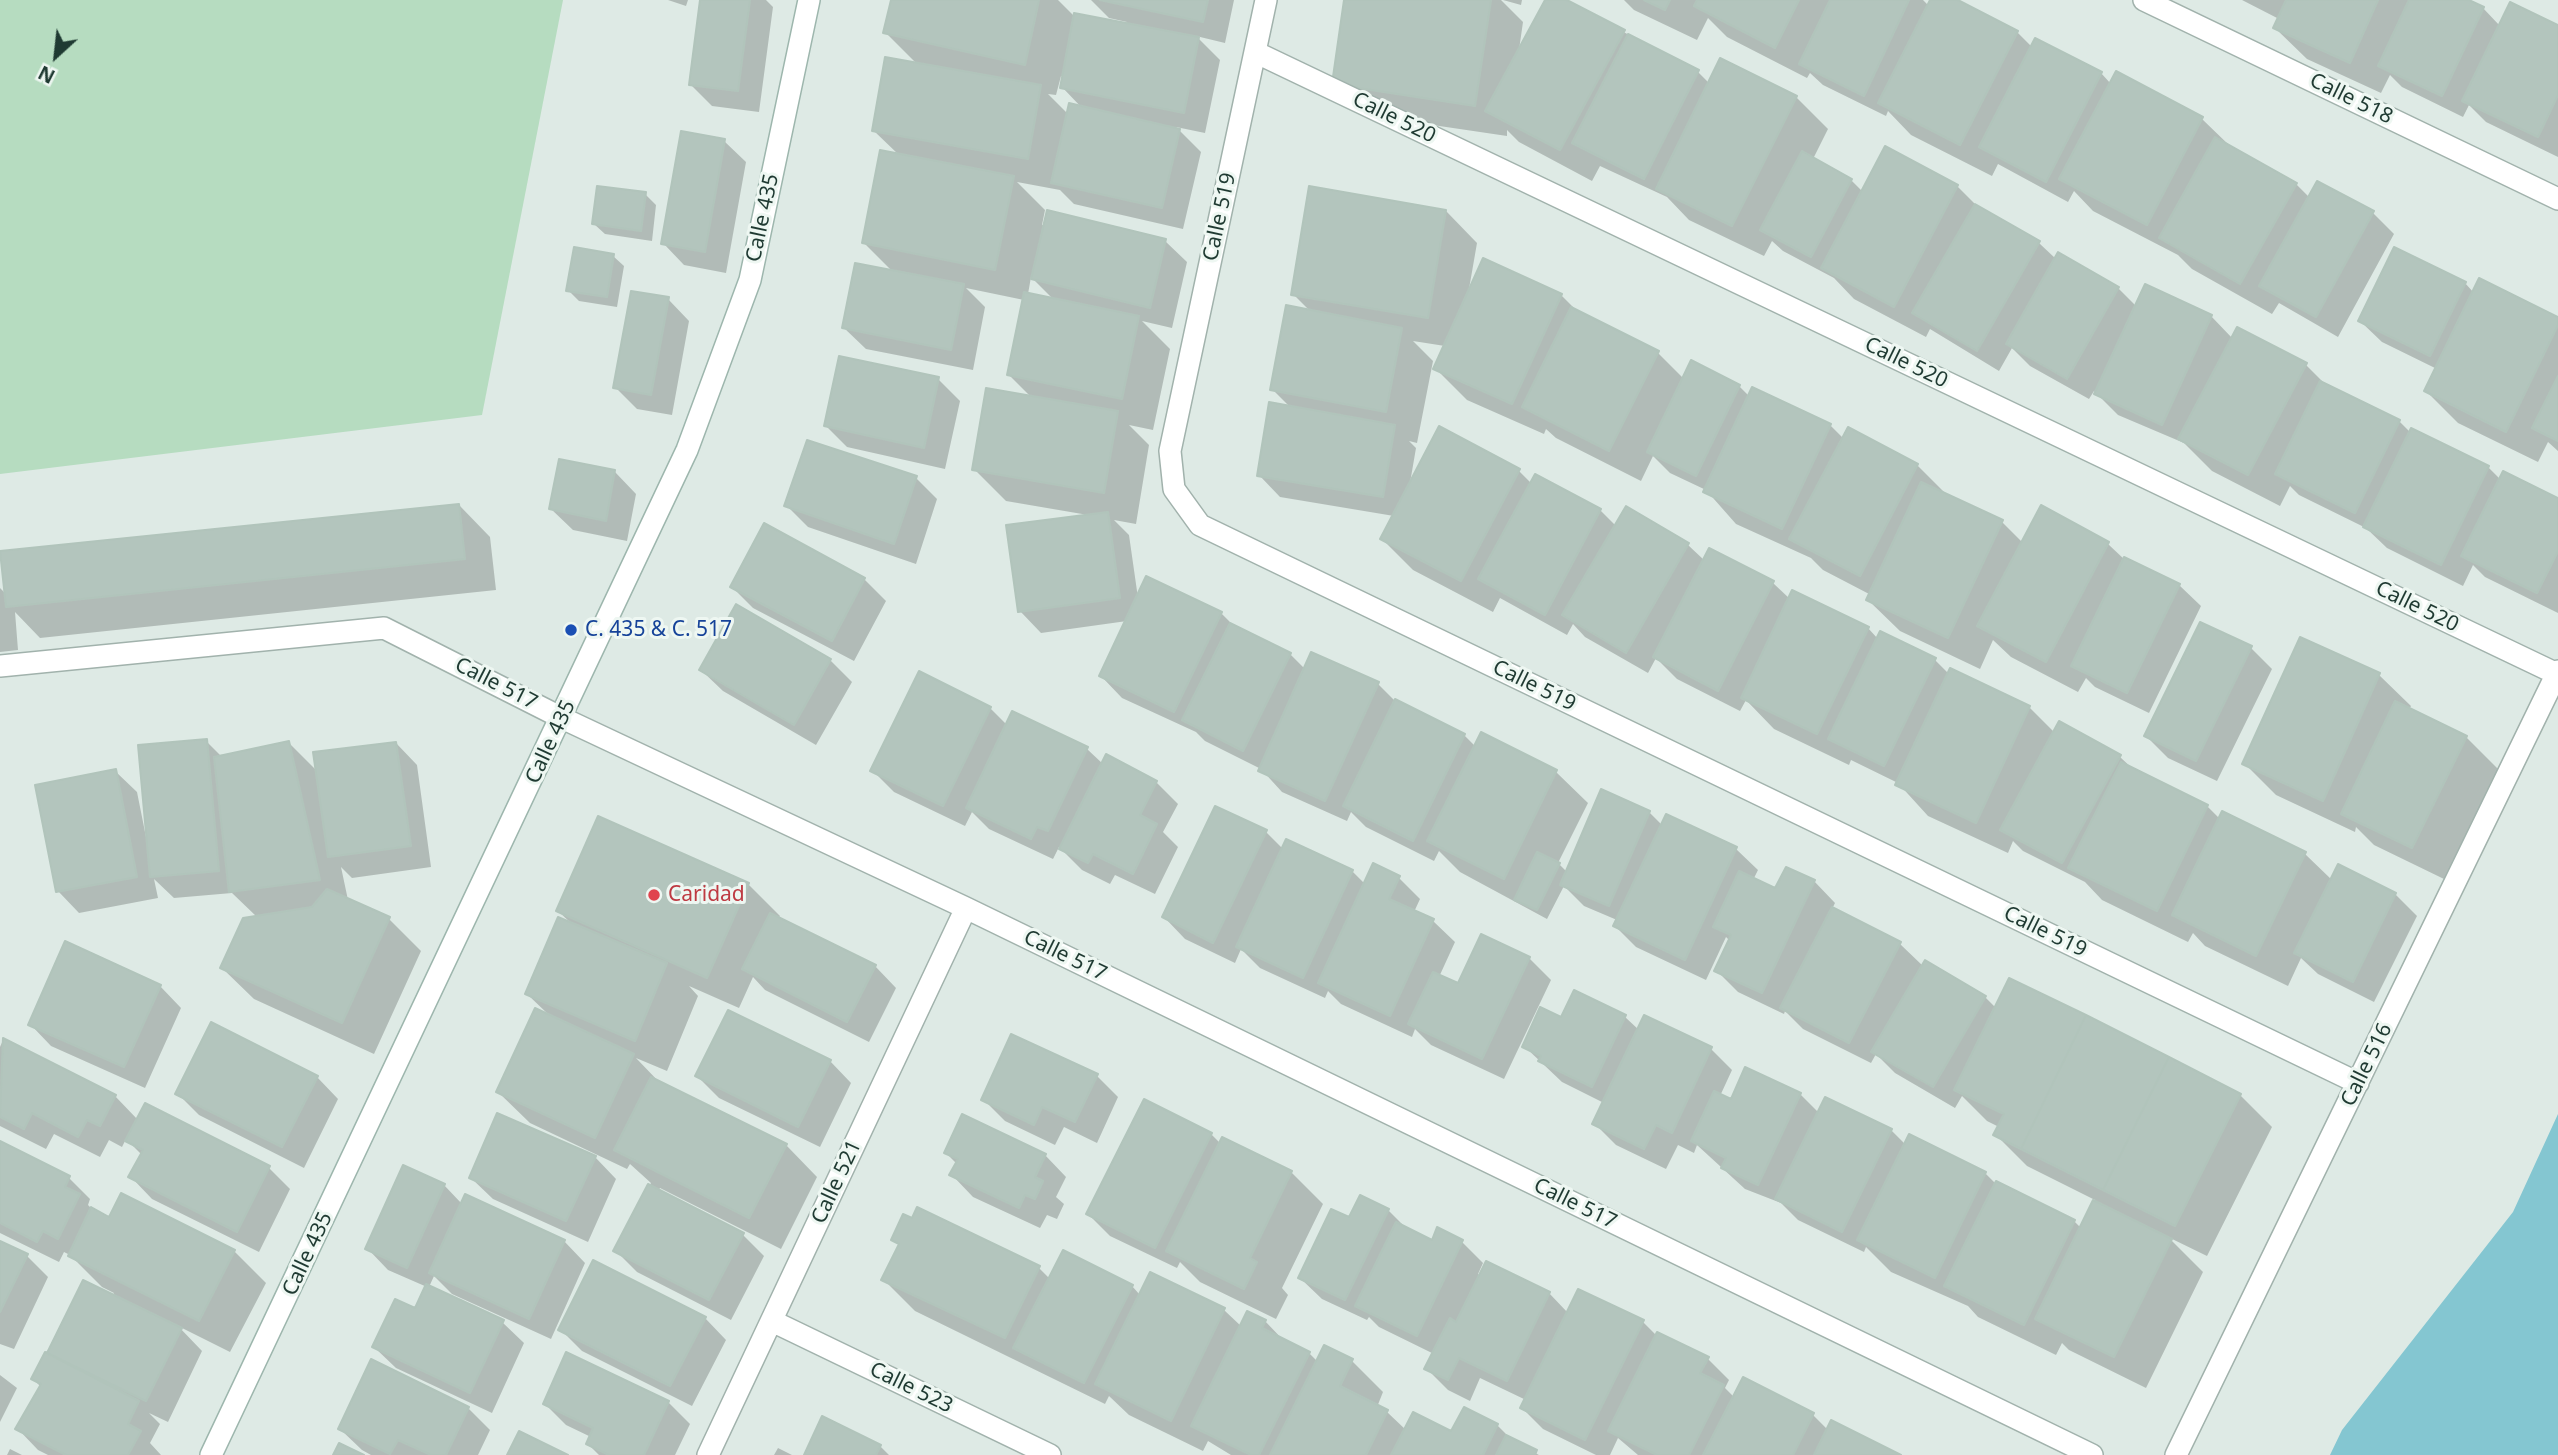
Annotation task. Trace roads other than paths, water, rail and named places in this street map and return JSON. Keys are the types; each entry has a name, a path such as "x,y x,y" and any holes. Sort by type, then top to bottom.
{"street":[{"name":"Calle 435","path":"211,1455 687,450 750,280 809,0"},
{"name":"Calle 519","path":"1266,0 1170,452 1174,489 1200,525 2358,1083"},
{"name":"Calle 518","path":"2144,0 2558,199"},
{"name":"Calle 520","path":"1255,52 2557,673"},
{"name":"Calle 517","path":"0,666 384,628 562,718 966,908 2092,1455"},
{"name":"Calle 516","path":"2176,1455 2557,673"},
{"name":"Calle 521","path":"708,1455 966,908"},
{"name":"Calle 523","path":"772,1321 1049,1455"}],"water":[{"path":"2558,1114 2558,1455 2330,1455 2342,1430 2513,1212"}],"place":[{"name":"C. 435 & C. 517","path":"571,630"},
{"name":"Caridad","path":"654,895"}]}
